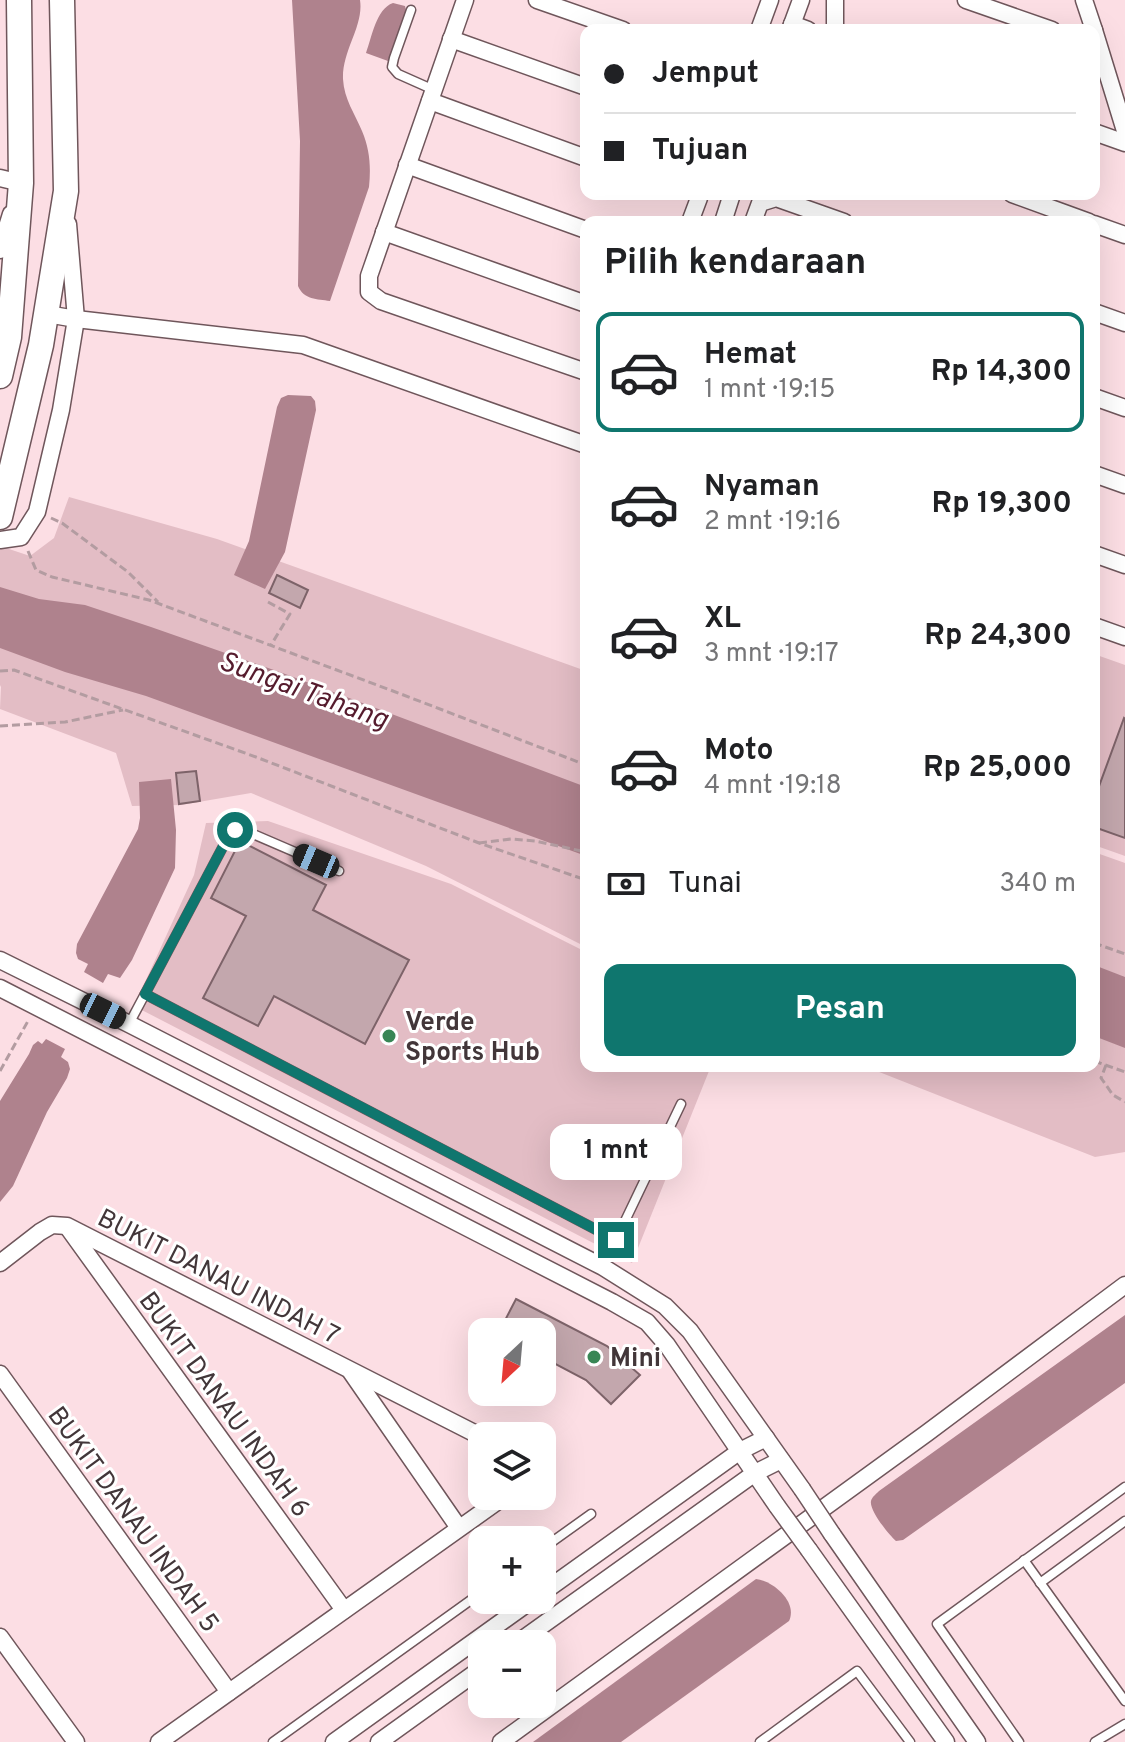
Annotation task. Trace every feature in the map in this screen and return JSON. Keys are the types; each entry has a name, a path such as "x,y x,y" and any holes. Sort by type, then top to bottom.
{"main road":[{"path":"0,376 9,337 10,181 19,0"},
{"path":"0,517 41,345 66,191 62,0"}],"street":[{"path":"465,0 369,276 369,292 381,301 580,370"},
{"path":"537,0 606,24"},
{"path":"798,24 801,0"},
{"path":"835,0 835,24"},
{"path":"966,0 1035,24"},
{"path":"1084,0 1091,24"},
{"path":"761,24 767,1"},
{"path":"451,39 580,85"},
{"path":"1100,54 1125,131"},
{"path":"432,96 580,156"},
{"path":"1100,134 1125,143"},
{"path":"407,165 580,228"},
{"path":"0,250 10,181"},
{"path":"0,540 21,537 37,512 61,410 76,319 66,191"},
{"path":"755,216 760,203 770,200"},
{"path":"782,200 827,216"},
{"path":"1029,200 1073,216"},
{"path":"1100,226 1125,235"},
{"path":"384,232 580,302"},
{"path":"47,314 303,345 580,443"},
{"path":"1100,314 1125,323"},
{"path":"1100,399 1125,408"},
{"path":"1100,476 1125,485"},
{"path":"1100,556 1125,565"},
{"path":"1100,628 1125,637"},
{"path":"0,960 603,1267 665,1306 690,1331 977,1742"},
{"path":"0,988 647,1322 667,1345 777,1506 946,1742"},
{"path":"0,1263 52,1225 67,1226"},
{"name":"BUKIT DANAU INDAH 7","path":"67,1226 468,1430"},
{"name":"BUKIT DANAU INDAH 6","path":"67,1226 344,1610"},
{"path":"501,1742 927,1433 1125,1285"},
{"name":"BUKIT DANAU INDAH 7","path":"349,1369 459,1528"},
{"name":"BUKIT DANAU INDAH 5","path":"0,1374 229,1692"},
{"path":"556,1583 740,1451 766,1438"},
{"path":"536,1630 755,1473 781,1460"},
{"path":"159,1742 485,1510"},
{"path":"334,1742 512,1614"},
{"path":"0,1637 76,1742"},
{"path":"379,1742 468,1678"}],"lane":[{"path":"411,10 392,67 432,96"},
{"path":"129,1024 226,841 235,830 246,831 339,871"},
{"path":"145,994 616,1240"},
{"path":"603,1267 681,1104"},
{"path":"1019,1742 937,1624 1125,1487"},
{"path":"556,1539 591,1514"},
{"path":"1040,1583 1125,1521"},
{"path":"1024,1560 1125,1701"},
{"path":"273,1742 468,1602"},
{"path":"760,1742 774,1738 857,1671 910,1742"},
{"path":"1095,1742 1125,1724"}],"path":[{"path":"37,512 62,523 128,572 161,604"},
{"path":"21,537 36,570 52,577 161,604 580,763"},
{"path":"268,602 290,614 271,645"},
{"path":"0,671 14,670 580,878"},
{"path":"0,726 65,722 125,710"},
{"path":"479,843 511,839 580,851"},
{"path":"1100,945 1125,954"},
{"path":"0,1071 36,1007"},
{"path":"1100,1063 1125,1072"},
{"path":"1106,1065 1101,1078 1113,1095 1125,1102"}],"shaded area":[{"path":"69,497 217,539 580,669 580,944 426,866 251,793 181,805 132,806 116,753 0,709 0,546 30,556 54,538"},
{"path":"1100,656 1125,665 1125,856 1100,847"},
{"name":"Verde Sports Hub","path":"268,821 451,884 580,949 580,1072 709,1072 632,1263 134,1006 194,875 206,823"},
{"path":"1100,854 1125,863 1125,1152 1095,1157 879,1072 1100,1072"}],"water":[{"path":"292,0 360,0 359,19 346,58 343,79 348,100 367,145 369,187 330,301 307,296 298,286 300,141"},
{"path":"393,3 405,6 406,10 388,61 366,53 382,11"},
{"path":"288,395 311,396 316,410 285,552 265,589 234,575 249,541 277,407 281,398"},
{"name":"Sungai Tahang","path":"0,587 39,599 85,605 288,675 580,785 580,854 146,696 65,672 0,648"},
{"path":"171,779 176,830 175,868 132,960 120,978 108,974 103,983 84,972 88,964 78,959 77,944 138,829 139,782"},
{"path":"1100,967 1125,977 1125,1048 1100,1038"},
{"path":"46,1039 65,1049 61,1057 68,1062 70,1069 13,1186 0,1202 0,1101 33,1045 38,1041 42,1044"},
{"path":"1125,1315 1125,1383 903,1540 893,1538 873,1510 871,1501 875,1494"},
{"path":"756,1579 776,1588 787,1600 791,1614 789,1621 621,1742 533,1742"}],"building":[{"path":"277,575 308,590 300,608 269,593"},
{"path":"1124,718 1125,838 1100,829 1100,784"},
{"path":"196,771 200,801 179,804 176,773"},
{"path":"240,841 326,885 313,910 409,960 365,1044 274,996 258,1026 203,998 246,916 211,898"},
{"name":"Mini","path":"516,1299 553,1318 506,1318"},
{"name":"Mini","path":"556,1320 607,1346 640,1375 611,1404 586,1380 556,1364"}],"place":[{"name":"Verde Sports Hub","path":"389,1036"},
{"name":"Mini","path":"594,1357"}],"route":[{"path":"235,830 230,833 145,994 616,1240"}]}
